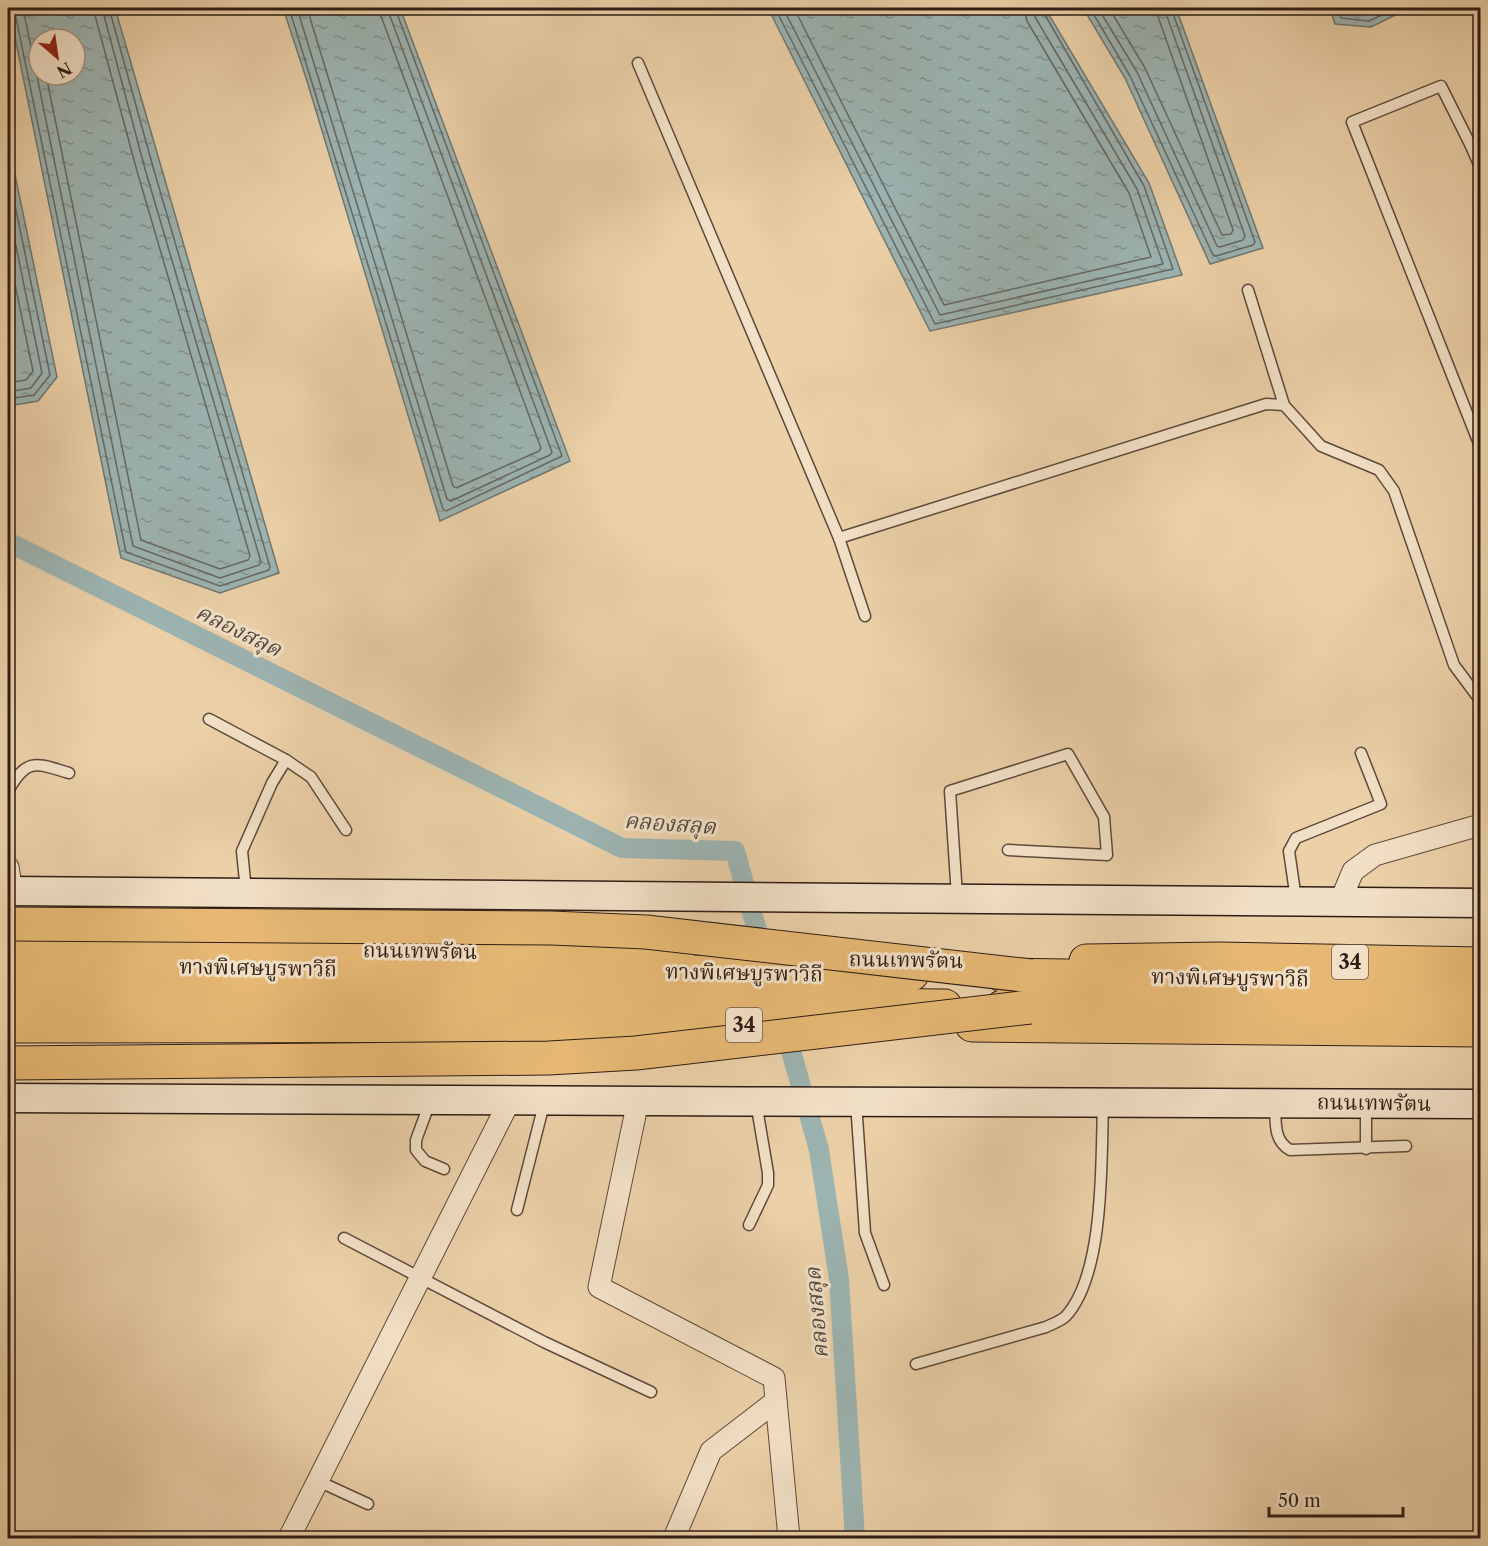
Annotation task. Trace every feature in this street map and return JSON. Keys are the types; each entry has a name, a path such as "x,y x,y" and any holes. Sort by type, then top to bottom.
{"highway":[{"path":"8,924 551,928 646,932 1031,991"},
{"name":"ถนนเทพรัตน","path":"8,947 341,950 1020,962 1219,959 1480,964"},
{"name":"ทางพิเศษบูรพาวิถี","path":"8,966 1031,991 1480,1013"},
{"name":"ทางพิเศษบูรพาวิถี","path":"8,998 1031,991 1480,982"},
{"path":"8,1063 571,1056 636,1053 1031,991"},
{"name":"34","path":"8,1026 1042,1025 1480,1030"}],"main road":[{"path":"9,883 246,894 1480,903"},
{"name":"ถนนเทพรัตน","path":"8,1098 430,1102 1103,1101 1480,1104"}],"street":[{"path":"1340,902 1353,871 1375,855 1480,825"},
{"path":"638,1101 599,1287 774,1378 789,1539"},
{"path":"289,1539 509,1102"},
{"path":"674,1539 711,1451 776,1401"}],"lane":[{"path":"638,63 839,538 865,616"},
{"path":"1480,167 1476,144 1442,86 1352,122 1480,446"},
{"path":"1248,290 1284,405 1321,446 1379,470 1394,491 1454,665 1480,700"},
{"path":"839,538 1266,404 1284,405"},
{"path":"209,719 286,760 311,777 346,830"},
{"path":"1296,902 1289,851 1296,838 1381,804 1361,753"},
{"path":"957,900 950,791 1068,754 1104,817 1107,855 1008,850"},
{"path":"246,894 243,850 272,783 286,760"},
{"path":"8,791 16,776 26,766 35,763 69,773"},
{"path":"518,1210 544,1101"},
{"path":"749,1225 768,1185 770,1101"},
{"path":"916,1364 1046,1327 1064,1318 1074,1305 1098,1231 1103,1101"},
{"path":"430,1102 416,1140 416,1149 425,1161 444,1170"},
{"path":"856,1102 865,1233 884,1285"},
{"path":"1275,1102 1277,1134 1281,1144 1290,1150 1406,1146"},
{"path":"1366,1104 1366,1149"},
{"path":"344,1238 544,1342 651,1392"},
{"path":"318,1481 368,1504"}],"water":[{"path":"9,8 115,8 279,573 220,593 121,558"},
{"path":"283,8 400,8 570,461 440,521 307,81"},
{"path":"768,8 1045,8 1149,183 1182,275 930,331"},
{"path":"1083,8 1176,8 1263,248 1210,264 1125,78"},
{"path":"1330,8 1410,8 1371,27 1335,24"},
{"path":"8,141 57,377 38,401 8,406"}],"waterway":[{"name":"คลองสลุด","path":"8,542 622,848 735,851 763,952"},
{"name":"คลองสลุด","path":"784,1026 819,1150 839,1279 855,1538"}]}
